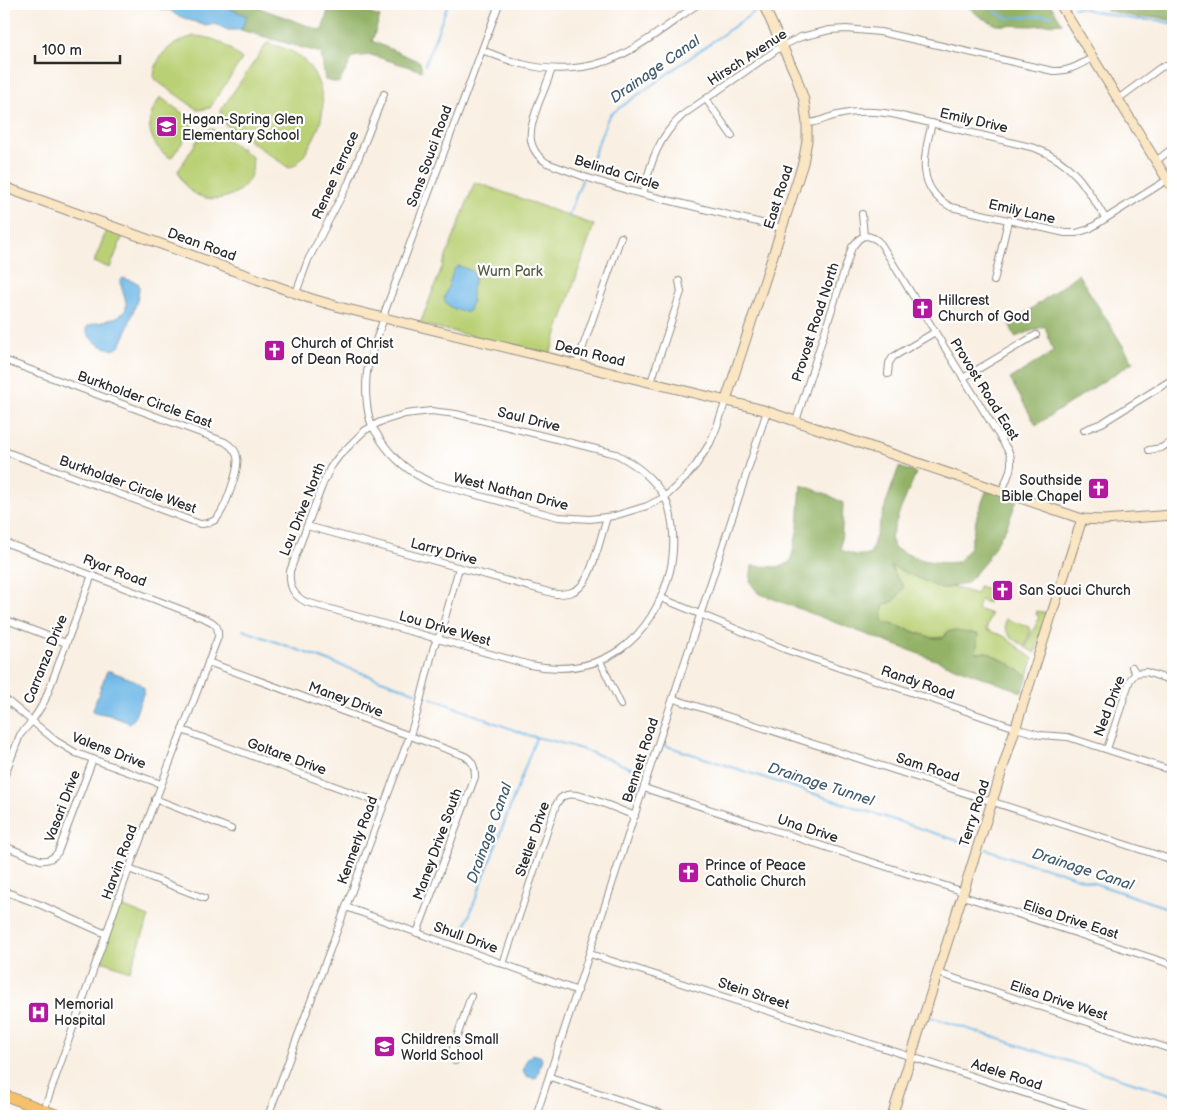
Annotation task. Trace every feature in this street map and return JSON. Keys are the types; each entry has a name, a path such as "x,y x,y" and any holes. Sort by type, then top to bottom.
{"main road":[{"path":"4,1095 60,1116"}],"street":[{"path":"4,8 6,4"},
{"name":"Sans Souci Road","path":"372,426 366,396 367,371 370,357 385,311 499,4"},
{"path":"482,50 523,65 552,69 585,67 616,58 638,46 698,4"},
{"name":"East Road","path":"726,400 803,163 807,141 804,100 763,4"},
{"path":"1060,4 1173,190"},
{"name":"Hirsch Avenue","path":"644,194 654,155 663,137 677,120 782,46 801,37 830,30 846,29 880,32 1046,71 1061,72 1069,70 1092,58"},
{"path":"1118,99 1160,68 1173,66"},
{"name":"Belinda Circle","path":"552,69 530,130 531,142 536,154 541,159 607,185 782,228"},
{"name":"Renee Terrace","path":"296,293 308,260 349,182 384,94"},
{"path":"706,99 732,136"},
{"name":"Emily Drive","path":"807,123 840,114 864,111 888,113 1024,145 1053,156 1066,165 1086,187 1105,218"},
{"name":"Emily Lane","path":"932,123 924,162 926,178 933,192 951,207 1008,221 1070,234 1082,231 1167,180"},
{"path":"1156,161 1173,148"},
{"name":"Dean Road","path":"4,187 296,293 343,308 767,411 1082,519 1103,520 1173,515"},
{"path":"862,214 864,236"},
{"path":"994,281 1008,221"},
{"name":"Provost Road East","path":"864,236 878,240 1011,456 1011,465 1002,491"},
{"name":"Provost Road North","path":"796,421 852,247 858,239 864,236"},
{"path":"577,364 621,237"},
{"path":"651,382 681,292 679,281"},
{"path":"888,374 890,363 894,358 935,332"},
{"path":"963,378 1036,335"},
{"name":"Burkholder Circle East","path":"4,360 225,442 237,454 238,460 237,473 229,492"},
{"path":"1084,430 1102,423 1173,379"},
{"name":"West Nathan Drive","path":"372,426 397,460 416,475 432,483 558,517 590,519 614,516 647,506 665,497 685,478 704,454 716,429 726,400"},
{"name":"Saul Drive","path":"372,426 405,414 430,411 456,414 616,454 636,466 665,497"},
{"name":"Bennett Road","path":"536,1116 767,411"},
{"name":"Lou Drive North","path":"290,587 290,571 330,468 348,446 372,426"},
{"path":"1149,450 1161,448 1173,441"},
{"name":"Burkholder Circle West","path":"4,451 200,524 209,523 218,517 229,492"},
{"name":"Lou Drive West","path":"290,587 299,598 306,602 530,665 545,668 566,668 586,665 600,661 634,638 652,616 661,598 674,554 673,528 665,497"},
{"name":"Larry Drive","path":"307,526 556,594 564,594 574,591 584,584 607,517"},
{"name":"Terry Road","path":"892,1116 1082,519"},
{"name":"Ryar Road","path":"4,542 206,618 215,625"},
{"name":"Kennerly Road","path":"268,1116 410,735 434,646 441,632 459,568"},
{"name":"Carranza Drive","path":"4,777 20,735 42,707 92,575"},
{"name":"Randy Road","path":"661,598 787,650 1016,728 1040,735 1068,737 1173,770"},
{"path":"4,619 66,643"},
{"name":"Harvin Road","path":"44,1110 129,869 218,637 219,630 215,625"},
{"path":"600,661 621,705"},
{"name":"Maney Drive","path":"208,662 465,756 474,764"},
{"path":"1132,667 1136,673 1146,672 1173,681"},
{"name":"Ned Drive","path":"1106,749 1130,680 1136,673"},
{"name":"Valens Drive","path":"4,698 63,746 76,753 161,784"},
{"name":"Sam Road","path":"674,699 1173,860"},
{"name":"Goltare Drive","path":"182,730 384,804"},
{"name":"Vasari Drive","path":"4,846 40,860 45,861 55,857 93,759"},
{"name":"Maney Drive South","path":"417,933 475,777 474,764"},
{"name":"Una Drive","path":"644,788 958,890 963,894"},
{"name":"Stetler Drive","path":"503,964 559,800 567,794 578,795 635,816"},
{"path":"155,799 230,829"},
{"path":"129,869 204,898"},
{"path":"4,891 106,934"},
{"name":"Elisa Drive East","path":"963,894 966,898 1173,965"},
{"name":"Shull Drive","path":"346,907 578,991"},
{"name":"Stein Street","path":"590,954 911,1056"},
{"name":"Elisa Drive West","path":"938,973 1173,1050"},
{"path":"455,1061 452,1051 471,996"},
{"name":"Adele Road","path":"911,1056 1096,1116"},
{"path":"550,1077 669,1116"}],"green space":[{"path":"219,4 249,4 322,31 330,4 340,4 380,17 372,41 420,62 422,71 371,55 353,57 339,83 325,80 321,53 241,30 247,16"},
{"path":"965,4 1050,4 1062,23 1031,26 997,25 980,17"},
{"path":"1109,4 1153,4 1173,8 1173,21 1157,17 1139,18 1106,10"},
{"path":"194,36 215,40 242,59 210,108 198,110 154,79 158,62 166,50"},
{"path":"267,43 289,50 302,59 313,72 322,97 321,118 316,133 302,158 297,164 289,168 222,122 221,110"},
{"path":"160,97 192,120 193,128 171,158 160,150 150,132 150,119"},
{"path":"212,129 252,157 252,170 248,181 240,190 230,196 218,199 206,198 195,194 185,185 178,171 204,130"},
{"name":"Wurn Park","path":"475,182 594,225 550,354 420,324"},
{"path":"107,229 123,235 110,268 94,262"},
{"path":"1078,274 1133,362 1036,425 1010,379 1053,352 1045,326 1015,337 1009,323"},
{"path":"899,467 916,473 891,537 894,548 924,560 940,563 958,562 970,547 977,516 987,489 1017,500 1007,526 985,562 967,583 942,589 891,566 894,574 904,587 895,600 883,606 882,621 933,638 944,638 947,631 978,634 976,653 987,652 1028,676 1022,692 758,593 750,582 752,566 781,567 791,561 798,527 801,485 827,494 843,503 841,550 855,555 870,555"},
{"path":"891,565 942,589 952,587 977,594 979,586 992,590 988,603 980,600 977,609 991,614 986,630 1004,636 1033,659 1028,676 987,652 976,653 978,634 933,638 882,621 883,606 895,600 904,587 894,574"},
{"path":"1037,611 1047,613 1047,615 1035,653 1026,648 1039,616 1036,615"},
{"path":"1006,619 1029,627 1030,631 1025,647 1007,633"},
{"path":"119,905 149,917 130,971 99,960"}],"water":[{"path":"158,4 219,4 247,16 241,30 228,30 215,24 206,26 176,15 170,10 163,10 155,6"},
{"path":"459,266 472,271 475,277 472,302 468,312 454,309 444,299 454,269"},
{"path":"123,278 138,283 138,298 120,346 114,350 97,343 91,338 86,329 88,326 112,319 124,312 126,304 120,281"},
{"path":"107,671 136,681 144,688 134,719 130,723 109,715 94,712 93,709"},
{"path":"532,1054 540,1056 542,1059 537,1077 534,1078 524,1074 525,1063"}],"waterway":[{"name":"Drainage Canal","path":"425,65 448,4"},
{"name":"Drainage Canal","path":"986,4 1002,16 1008,18 1053,15"},
{"name":"Drainage Canal","path":"1074,8 1079,7 1137,20 1158,20 1173,24"},
{"name":"Drainage Canal","path":"590,164 611,114 757,10"},
{"path":"568,218 582,180"},
{"name":"Drainage Canal","path":"243,630 417,693"},
{"name":"Drainage Canal","path":"431,698 527,735 578,748 638,771"},
{"name":"Drainage Canal","path":"462,935 536,738"},
{"name":"Drainage Tunnel","path":"664,745 971,845"},
{"name":"Drainage Canal","path":"986,849 1173,910"},
{"path":"931,1017 1173,1095"}],"place":[{"name":"Hogan-Spring Glen Elementary School","path":"166,127"},
{"name":"Hillcrest Church of God","path":"922,308"},
{"name":"Church of Christ of Dean Road","path":"275,351"},
{"name":"Southside Bible Chapel","path":"1098,488"},
{"name":"San Souci Church","path":"1003,590"},
{"name":"Prince of Peace Catholic Church","path":"689,873"},
{"name":"Memorial Hospital","path":"38,1012"},
{"name":"Childrens Small World School","path":"385,1047"}]}
